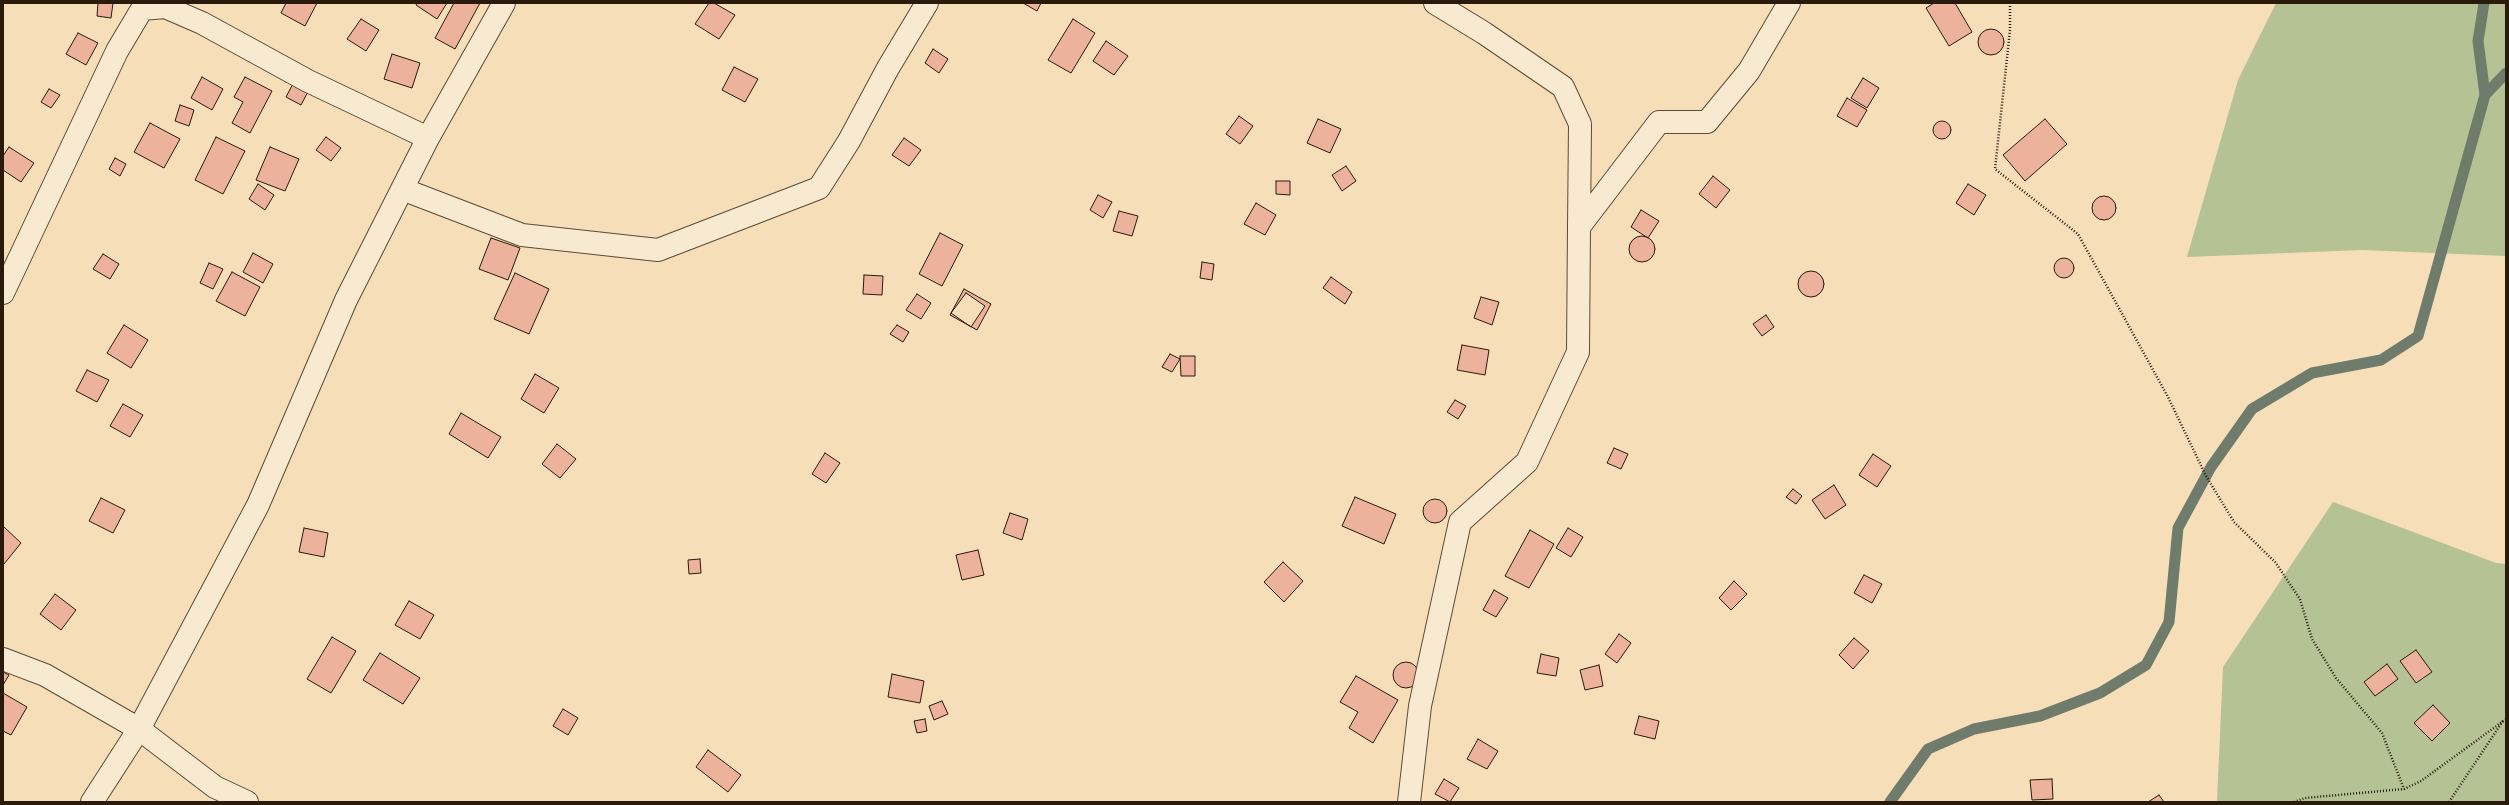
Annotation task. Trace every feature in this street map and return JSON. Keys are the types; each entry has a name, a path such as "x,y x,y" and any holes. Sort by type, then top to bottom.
{"street":[{"path":"92,802 139,729 258,505 346,300 428,138 504,3"},
{"path":"402,189 522,235 658,250 819,188 849,141 888,68 927,3"},
{"path":"1409,802 1420,706 1460,522 1527,462 1578,352 1580,124 1563,87 1484,33 1435,3"},
{"path":"1579,227 1659,122 1707,122 1749,71 1789,3"},
{"path":"3,293 116,51 142,9 165,7 202,22 308,81 428,138"},
{"path":"3,659 45,675 139,729 215,787 247,802"}],"path":[{"path":"2010,3 2010,30 1995,169 2078,234 2168,397 2206,476 2234,522 2275,562 2300,599 2312,639 2336,678 2382,733 2404,789"},
{"path":"2294,802 2306,798 2404,789 2421,781 2505,719"},
{"path":"2449,802 2505,719"}],"green space":[{"path":"2276,3 2506,3 2506,256 2362,250 2187,257 2238,80"},
{"path":"2333,502 2496,563 2506,564 2506,802 2217,802 2223,667"}],"building":[{"path":"98,3 113,3 111,18 97,16"},
{"path":"286,3 317,3 305,26 281,13"},
{"path":"417,3 447,3 437,19 416,5"},
{"path":"454,3 480,3 455,49 435,38"},
{"path":"709,3 714,3 735,15 719,39 695,24"},
{"path":"1023,3 1041,3 1037,11"},
{"path":"1934,3 1955,3 1972,32 1949,46 1926,8"},
{"path":"361,19 379,30 366,51 347,39"},
{"path":"1073,19 1095,33 1071,73 1048,60"},
{"path":"1991,29 2000,33 2004,42 2000,51 1991,55 1982,51 1978,42 1982,33"},
{"path":"78,33 98,43 86,65 66,54"},
{"path":"1106,41 1128,56 1114,75 1093,61"},
{"path":"933,49 948,59 939,73 925,63"},
{"path":"392,54 420,63 412,88 384,79"},
{"path":"734,67 758,79 745,102 722,90"},
{"path":"202,77 223,89 212,110 191,98"},
{"path":"245,77 272,91 250,133 232,123 243,102 234,97"},
{"path":"296,78 311,86 301,105 286,97"},
{"path":"1863,78 1879,88 1867,108 1851,98"},
{"path":"49,89 60,95 51,108 41,102"},
{"path":"1847,98 1867,110 1857,127 1837,116"},
{"path":"180,105 194,110 189,126 175,121"},
{"path":"1239,116 1253,126 1240,144 1226,134"},
{"path":"1318,119 1341,129 1330,153 1307,143"},
{"path":"2045,119 2067,144 2025,181 2003,155"},
{"path":"1938,121 1946,121 1951,126 1949,137 1946,139 1938,139 1933,134 1933,126"},
{"path":"150,123 180,139 164,168 134,152"},
{"path":"216,137 245,151 223,194 195,180"},
{"path":"326,137 341,148 331,161 316,150"},
{"path":"904,138 921,150 909,166 892,155"},
{"path":"9,147 34,163 21,182 3,170 3,156"},
{"path":"270,147 299,159 285,191 256,180"},
{"path":"115,158 126,164 120,176 109,169"},
{"path":"1346,166 1356,181 1342,191 1332,175"},
{"path":"1713,176 1730,190 1716,208 1699,194"},
{"path":"1276,181 1290,181 1290,195 1276,194"},
{"path":"258,184 274,195 265,210 249,199"},
{"path":"1968,184 1986,195 1974,215 1956,203"},
{"path":"1098,195 1112,202 1103,218 1090,210"},
{"path":"2104,196 2112,200 2116,208 2112,216 2104,220 2096,216 2092,208 2096,200"},
{"path":"1256,203 1276,215 1265,235 1244,224"},
{"path":"1641,210 1659,221 1648,238 1631,227"},
{"path":"1119,211 1138,216 1132,236 1113,231"},
{"path":"940,233 963,245 942,286 919,274"},
{"path":"1642,236 1651,240 1655,249 1651,258 1642,262 1633,258 1629,249 1633,240"},
{"path":"491,238 520,248 508,280 479,269"},
{"path":"253,253 273,264 263,283 243,272"},
{"path":"103,254 119,264 110,279 93,269"},
{"path":"2064,258 2071,261 2074,268 2071,275 2064,278 2057,275 2054,268 2057,261"},
{"path":"1202,262 1214,264 1212,280 1200,278"},
{"path":"209,263 223,269 213,289 200,283"},
{"path":"1811,271 1820,275 1824,284 1820,293 1811,297 1802,293 1798,284 1802,275"},
{"path":"232,272 260,287 245,316 216,301"},
{"path":"515,273 549,289 529,334 494,319"},
{"path":"864,275 883,276 882,295 863,294"},
{"path":"1331,277 1352,292 1345,304 1323,288"},
{"path":"964,289 991,304 977,330 950,315"},
{"path":"966,293 985,306 971,327 951,313"},
{"path":"917,294 931,303 921,319 906,310"},
{"path":"1481,297 1499,302 1492,325 1474,318"},
{"path":"1766,315 1774,327 1762,336 1753,324"},
{"path":"124,325 148,340 131,368 107,353"},
{"path":"897,325 909,332 903,342 890,334"},
{"path":"1462,345 1489,350 1485,375 1457,370"},
{"path":"1170,354 1180,359 1172,372 1162,367"},
{"path":"1180,356 1195,356 1195,376 1181,376"},
{"path":"87,370 109,380 97,402 76,391"},
{"path":"535,374 559,388 544,413 521,399"},
{"path":"1455,400 1466,406 1458,419 1447,412"},
{"path":"123,404 143,415 130,437 110,426"},
{"path":"461,413 501,437 488,458 449,434"},
{"path":"557,444 576,459 560,478 542,464"},
{"path":"1614,448 1628,454 1621,469 1607,463"},
{"path":"825,453 840,463 826,483 812,474"},
{"path":"1873,454 1891,466 1877,487 1859,475"},
{"path":"1834,485 1846,505 1825,519 1812,500"},
{"path":"1793,489 1802,496 1796,504 1786,497"},
{"path":"1355,497 1396,514 1384,544 1342,526"},
{"path":"101,498 125,510 113,533 89,521"},
{"path":"1435,499 1443,503 1447,511 1443,519 1435,523 1427,519 1423,511 1427,503"},
{"path":"1010,513 1028,519 1022,540 1003,533"},
{"path":"3,526 21,543 4,564 3,563"},
{"path":"304,528 328,533 324,557 299,552"},
{"path":"1568,528 1583,537 1571,557 1556,548"},
{"path":"1530,530 1554,544 1529,588 1505,576"},
{"path":"978,550 984,575 962,580 956,555"},
{"path":"700,559 701,573 689,574 688,560"},
{"path":"1283,562 1303,581 1284,602 1264,582"},
{"path":"1864,575 1882,584 1872,603 1854,593"},
{"path":"1734,581 1747,594 1731,610 1719,598"},
{"path":"1494,590 1508,598 1496,617 1483,610"},
{"path":"55,594 76,610 61,630 40,614"},
{"path":"409,601 434,615 420,639 395,625"},
{"path":"1619,634 1631,643 1617,663 1605,654"},
{"path":"332,637 356,651 331,693 307,679"},
{"path":"1854,638 1869,651 1853,669 1839,655"},
{"path":"2416,650 2432,672 2416,683 2400,661"},
{"path":"380,653 420,678 403,704 363,680"},
{"path":"1541,654 1559,658 1556,676 1537,673"},
{"path":"1406,662 1415,666 1419,675 1415,684 1406,688 1397,684 1393,675 1397,666"},
{"path":"2387,664 2398,679 2375,696 2364,682"},
{"path":"1599,665 1603,686 1585,690 1580,670"},
{"path":"3,672 9,675 3,685"},
{"path":"892,674 924,681 920,703 888,697"},
{"path":"1356,676 1398,700 1373,743 1349,728 1358,712 1340,702"},
{"path":"3,693 27,707 11,735 3,731"},
{"path":"942,701 948,714 934,720 929,706"},
{"path":"2433,705 2450,723 2432,741 2414,723"},
{"path":"563,709 578,718 568,735 553,726"},
{"path":"1639,716 1659,721 1655,739 1634,734"},
{"path":"925,719 927,731 917,733 914,721"},
{"path":"1478,739 1498,751 1487,769 1467,759"},
{"path":"708,750 741,775 728,792 696,767"},
{"path":"1444,779 1459,788 1450,802 1435,794"},
{"path":"2052,779 2053,799 2032,800 2030,780"},
{"path":"2159,795 2164,802 2148,802"}],"waterway":[{"path":"2484,3 2478,41 2485,95"},
{"path":"1890,802 1928,749 1974,729 2040,716 2100,693 2146,665 2169,622 2178,528 2211,467 2252,409 2312,373 2381,360 2418,336 2485,95 2506,73"}]}
